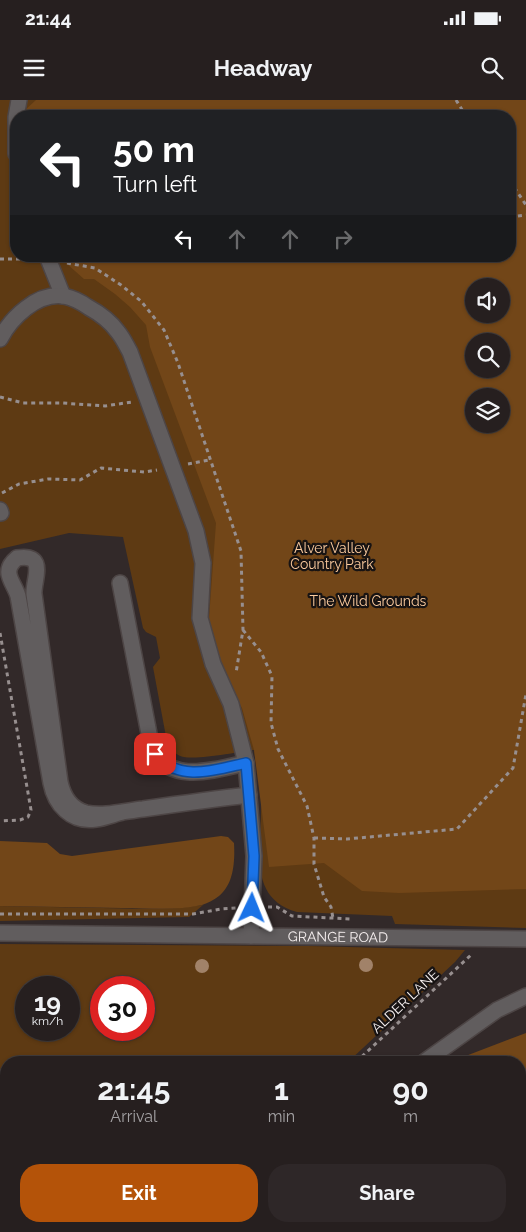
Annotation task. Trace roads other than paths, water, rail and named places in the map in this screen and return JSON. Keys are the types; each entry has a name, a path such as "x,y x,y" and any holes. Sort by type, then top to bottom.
{"street":[{"path":"50,262 63,296"},
{"path":"0,339 16,316 31,305 48,297 63,296 79,301 98,312 118,331 130,352 196,531 202,563 200,618 213,664 231,704 246,763 254,856 251,936"},
{"path":"123,812 86,820 66,811 54,796 18,596 6,578 8,565 16,558 25,557 32,561 38,572 34,594 60,782 64,796 75,808 86,813 96,814 123,812 249,795"},
{"path":"120,583 151,744 155,754 170,766 191,773 246,763"},
{"name":"GRANGE ROAD","path":"0,933 526,939"},
{"path":"432,1056 492,1013 526,996"}],"park label":[{"name":"Alver Valley Country Park","path":"332,556"},
{"name":"The Wild Grounds","path":"368,601"}]}
